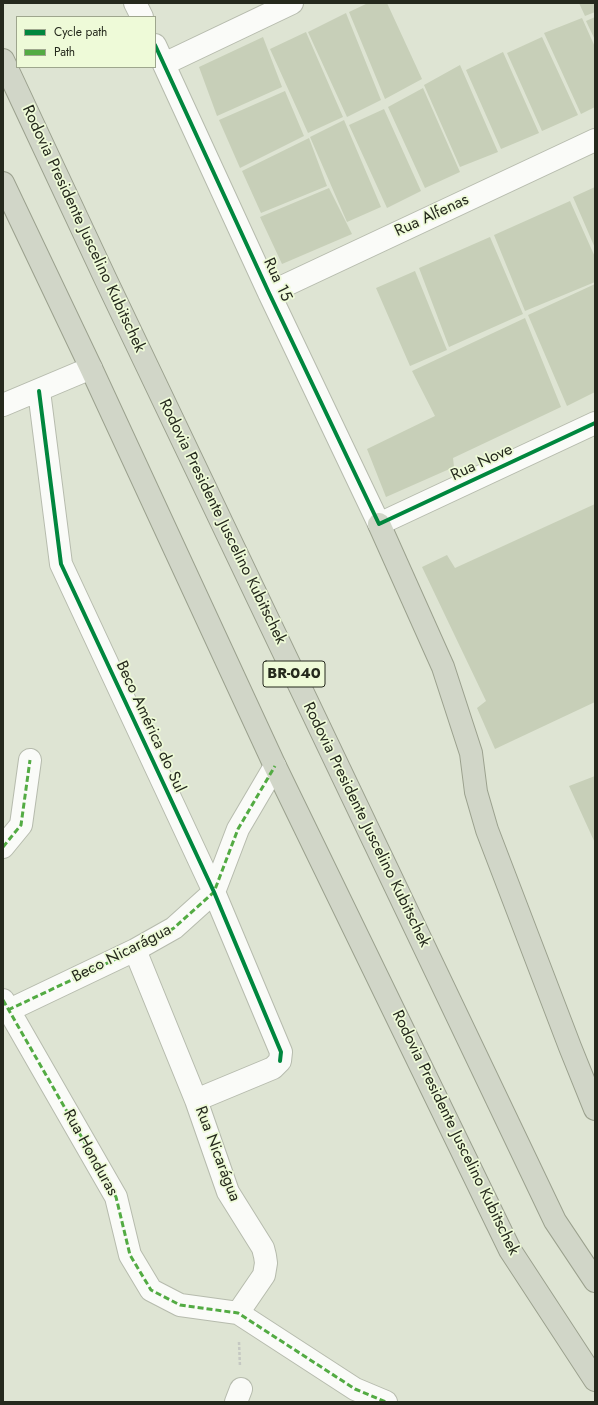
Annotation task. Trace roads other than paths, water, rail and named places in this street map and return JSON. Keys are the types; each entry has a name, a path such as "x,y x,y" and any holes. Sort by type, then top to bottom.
{"highway":[{"name":"Rodovia Presidente Juscelino Kubitschek","path":"3,60 106,280 555,1221 595,1281"},
{"name":"Rodovia Presidente Juscelino Kubitschek","path":"3,183 91,368 275,766 510,1250 595,1380"},
{"path":"379,524 443,667 471,753 476,792 487,830 595,1109"}],"street":[{"path":"135,3 142,16"},
{"path":"160,55 292,3"},
{"name":"Rua 15","path":"160,55 269,293 379,524"},
{"name":"Rua Alfenas","path":"269,293 595,140"},
{"path":"3,405 91,368"},
{"name":"Beco América do Sul","path":"39,391 60,564 214,892 281,1052 280,1061 273,1068 196,1100"},
{"name":"Rua Nove","path":"379,524 595,423"},
{"path":"3,847 21,825 30,760"},
{"name":"Beco Nicarágua","path":"5,1008 135,950 174,928 214,892 238,829 275,766"},
{"name":"Rua Nicarágua","path":"135,950 196,1100 228,1192 263,1248 266,1263 264,1275 238,1313"},
{"name":"Rua Honduras","path":"5,1008 116,1197 130,1256 151,1290 180,1305 238,1313 355,1389 386,1402"}]}
